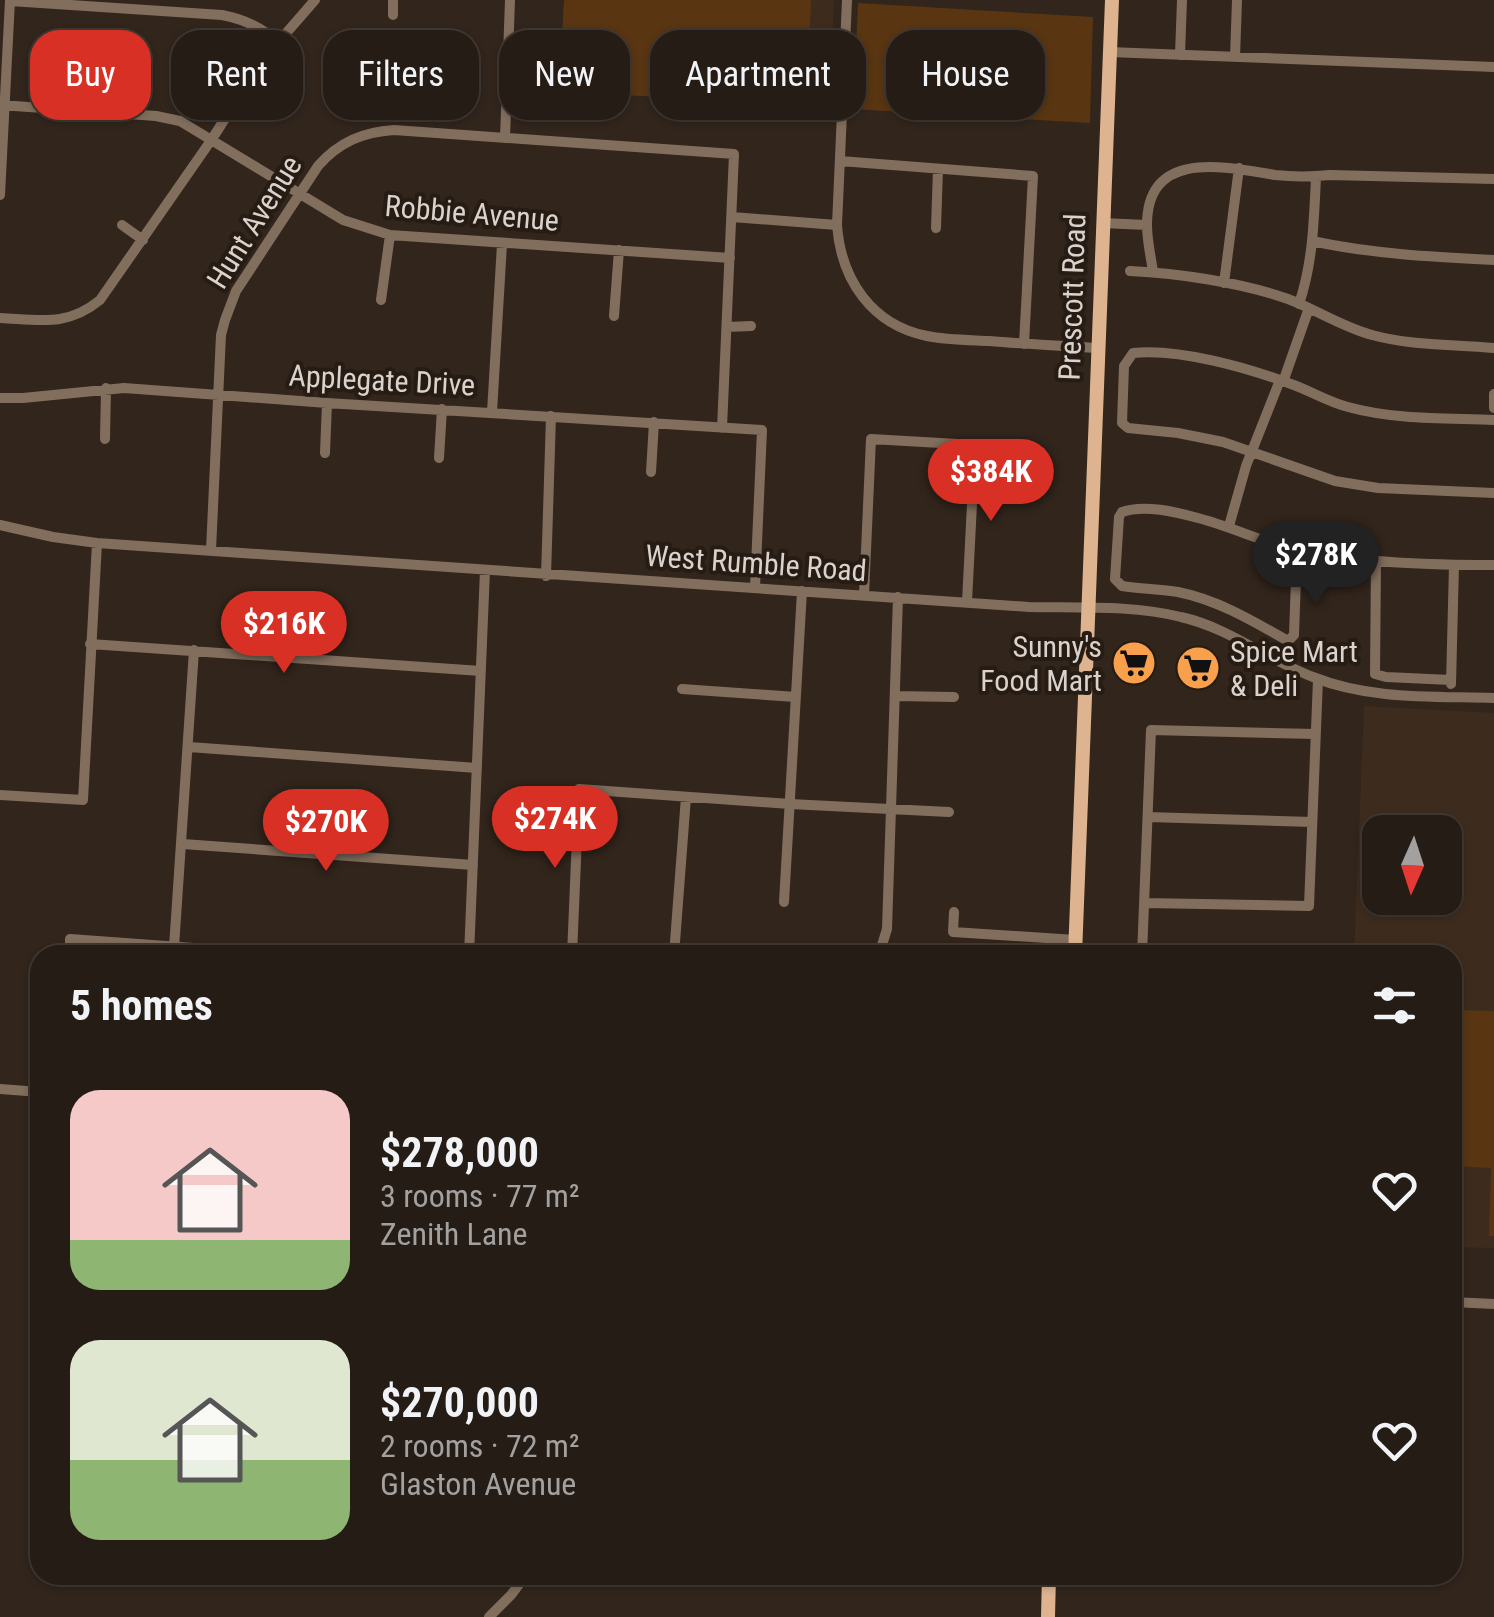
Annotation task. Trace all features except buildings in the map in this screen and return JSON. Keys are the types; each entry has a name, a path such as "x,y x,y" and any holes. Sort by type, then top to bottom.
{"main road":[{"name":"Prescott Road","path":"1076,945 1112,0"},
{"path":"1048,1617 1050,1585"}],"street":[{"path":"0,196 10,0 114,4 234,17 263,30"},
{"path":"289,30 315,0"},
{"path":"392,16 393,0"},
{"path":"505,138 510,0"},
{"path":"847,0 838,225 842,259 854,287 888,321 914,333 1098,348"},
{"path":"1180,55 1182,0"},
{"path":"1235,57 1237,0"},
{"path":"1109,52 1494,67"},
{"name":"Robbie Avenue","path":"3,105 180,121 343,220 390,235 730,258"},
{"path":"0,318 57,321 80,314 100,300 224,120"},
{"name":"Hunt Avenue","path":"211,550 221,335 230,303 300,193 327,156 348,141 363,134 394,130 734,154 732,217"},
{"path":"840,162 1033,176 1024,344"},
{"path":"1153,272 1147,225 1150,204 1159,187 1182,170 1206,166 1298,177 1494,180"},
{"path":"1224,283 1240,168"},
{"path":"936,228 938,169"},
{"path":"1229,526 1304,306 1316,177"},
{"path":"722,428 732,217 838,225"},
{"path":"1102,224 1147,225"},
{"path":"122,225 144,240"},
{"path":"381,300 390,235"},
{"path":"1312,241 1409,256 1494,260"},
{"path":"492,412 502,244"},
{"path":"614,316 619,250"},
{"path":"1130,271 1224,283 1285,298 1346,326 1392,340 1494,348"},
{"path":"727,327 752,326"},
{"path":"1494,420 1365,411 1213,361 1169,354 1133,352 1124,366 1124,426 1199,437 1364,486 1494,493"},
{"path":"105,439 106,388"},
{"name":"Applegate Drive","path":"0,398 106,388 762,430 756,588"},
{"path":"1494,394 1494,408"},
{"path":"325,453 327,403"},
{"path":"439,458 442,410"},
{"path":"546,576 552,416"},
{"path":"651,472 654,422"},
{"path":"864,595 871,438 975,445 967,602"},
{"path":"1297,550 1294,635 1288,641 1205,600 1116,582 1118,524 1122,512 1138,509 1229,526 1297,550 1376,561 1494,565"},
{"name":"West Rumble Road","path":"0,525 97,543 1029,608 1156,612 1226,632 1318,680 1386,695 1451,687 1494,698"},
{"path":"0,795 83,800 97,543"},
{"path":"1376,561 1375,674 1451,687 1454,565"},
{"path":"469,945 484,570"},
{"path":"784,902 802,591"},
{"path":"882,945 887,930 898,597"},
{"path":"90,644 480,671"},
{"path":"174,945 194,650"},
{"path":"1145,903 1310,906 1318,680"},
{"path":"682,689 796,698"},
{"path":"895,696 954,698"},
{"path":"1143,945 1150,730 1316,734"},
{"path":"189,747 477,768"},
{"path":"572,945 579,789 949,812"},
{"path":"675,945 686,797"},
{"path":"1148,818 1312,822"},
{"path":"182,844 472,865"},
{"path":"954,912 953,932 1060,945"},
{"path":"70,945 70,940 144,945"},
{"path":"0,1089 30,1091"},
{"path":"1462,1302 1494,1304"},
{"path":"489,1617 518,1585"}],"shaded area":[{"path":"564,0 834,0 833,30 650,30 650,96 630,95 630,30 562,30"},
{"path":"564,0 811,0 810,30 650,30 650,96 630,95 630,30 562,30"},
{"path":"858,3 1093,17 1090,123 1039,120 1045,120 1045,30 886,30 886,111 866,110 866,30 857,30"},
{"path":"1364,706 1494,713 1494,1248 1462,1247 1462,945 1354,945"},
{"path":"1462,1010 1494,1011 1494,1236 1489,1236 1491,1168 1462,1166"}],"place":[{"name":"Sunny's Food Mart","path":"1134,663"},
{"name":"Spice Mart & Deli","path":"1198,668"}]}
